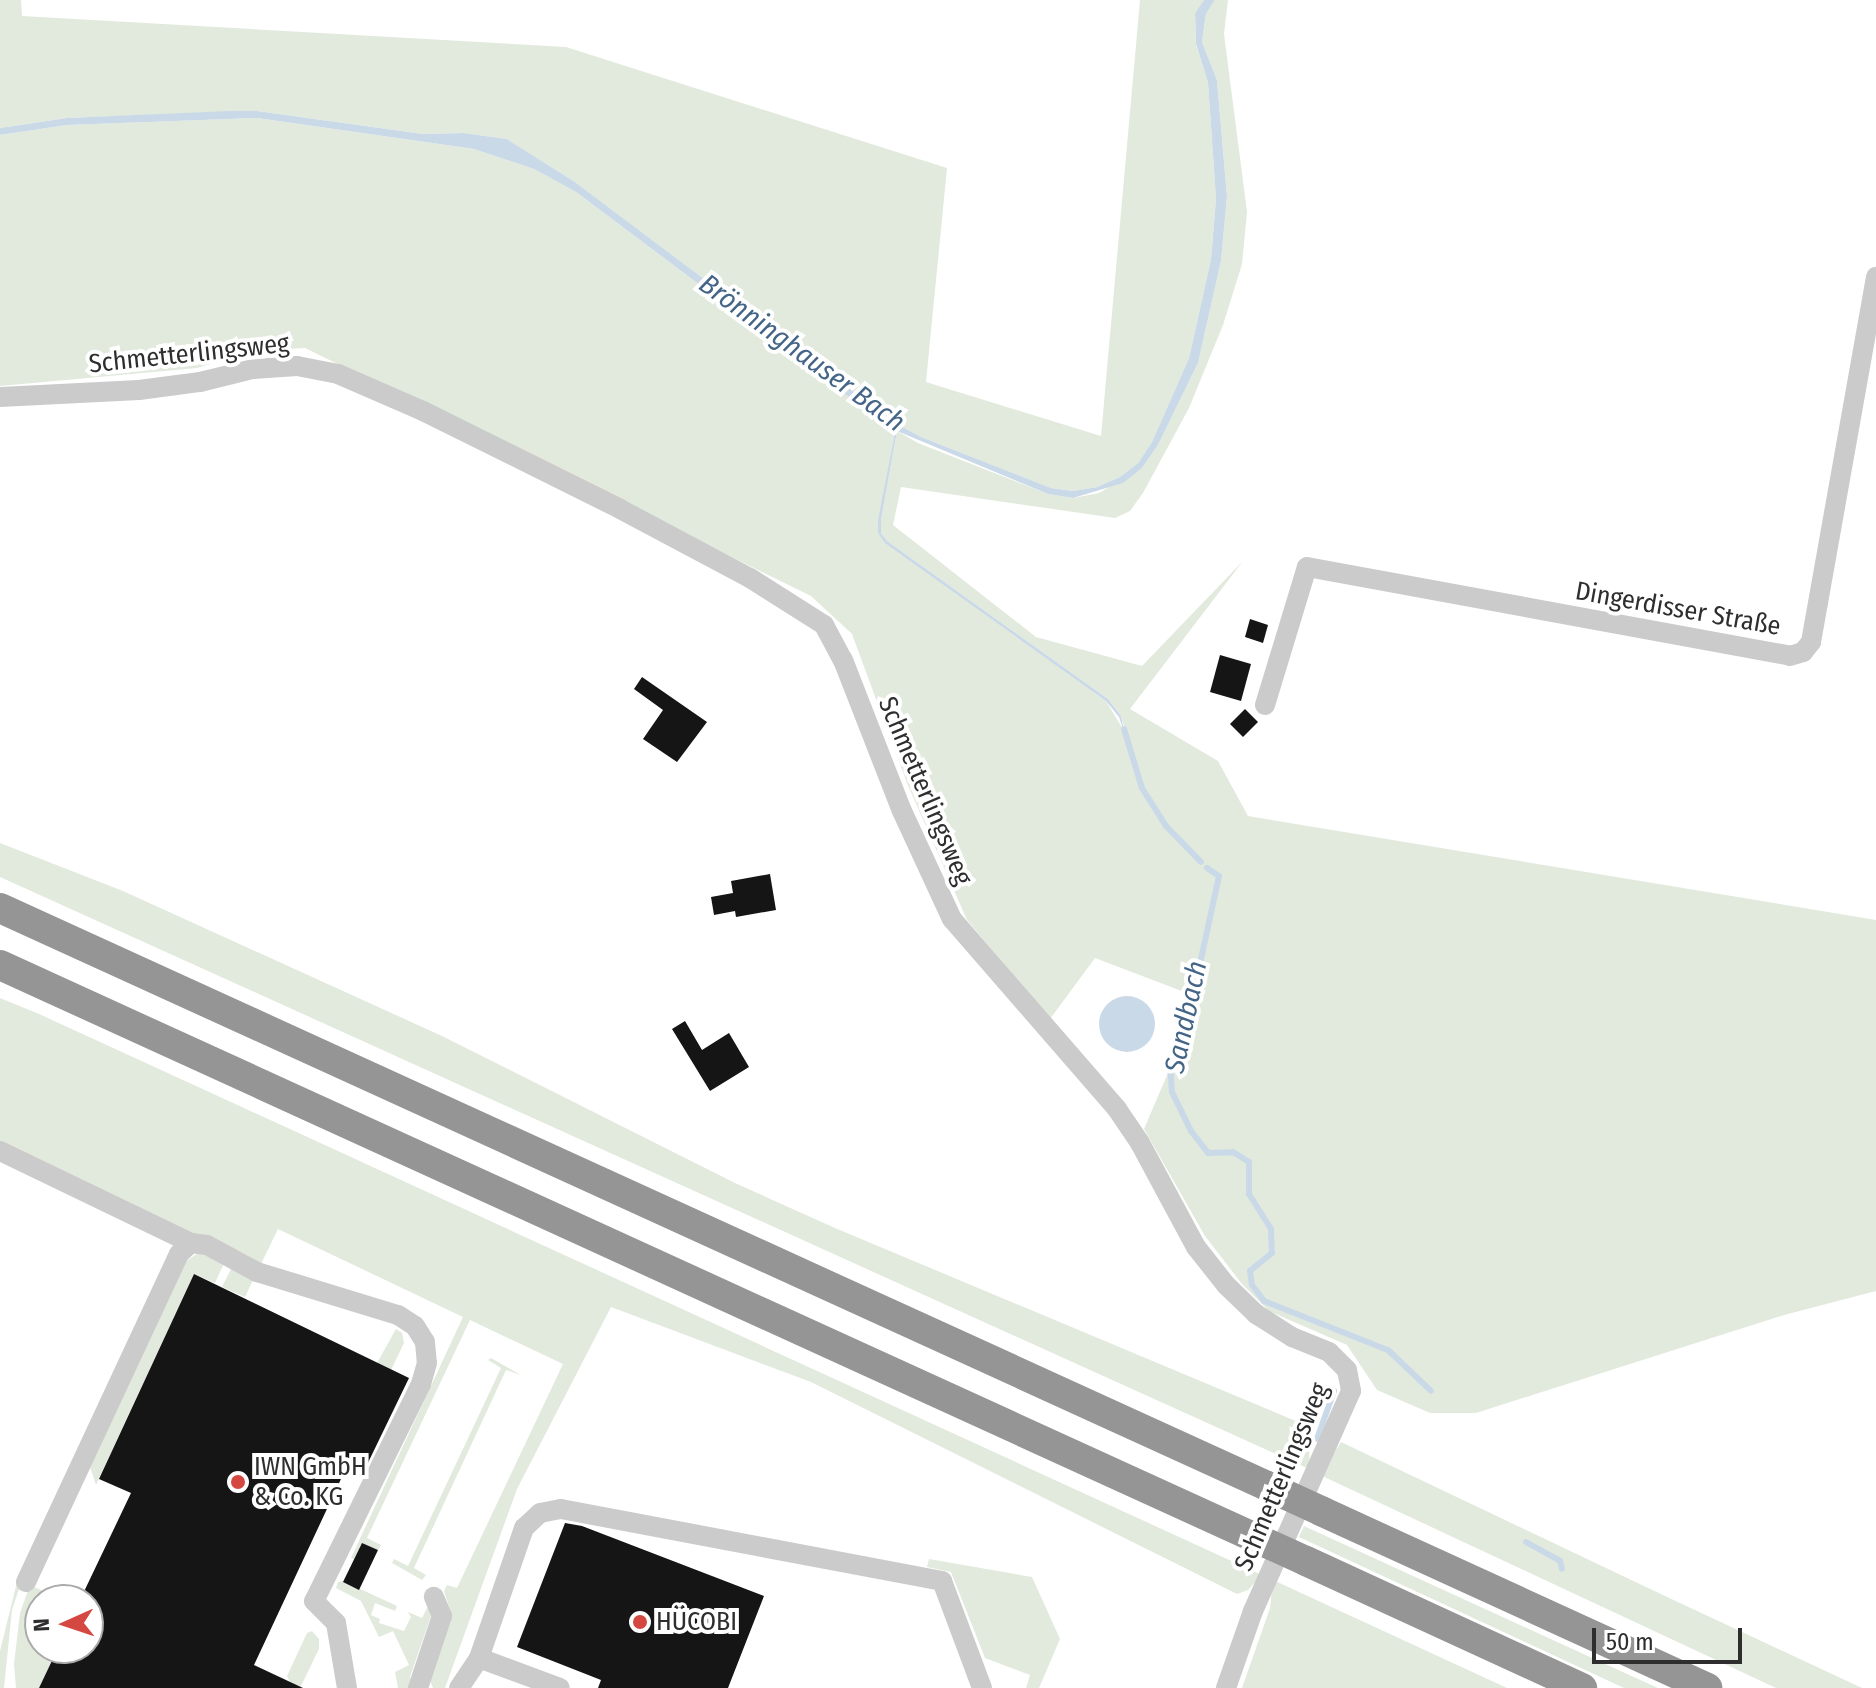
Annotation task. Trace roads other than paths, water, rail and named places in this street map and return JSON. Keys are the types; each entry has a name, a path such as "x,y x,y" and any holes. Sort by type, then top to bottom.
{"highway":[{"path":"0,908 1707,1688"},
{"path":"0,965 1582,1688"}],"street":[{"name":"Dingerdisser Straße","path":"1265,705 1307,567 1790,656 1803,652 1811,642 1876,277"},
{"name":"Schmetterlingsweg","path":"0,397 139,390 200,382 253,369 297,366 338,374 423,411 620,509 750,578 824,625 843,660 902,811 952,919 1117,1109 1140,1143 1196,1247 1226,1285 1256,1314 1292,1337 1329,1352 1347,1370 1351,1391 1253,1611 1226,1688"},
{"path":"0,1151 191,1243 207,1245 257,1272 398,1315 415,1326 425,1342 427,1363 421,1384 314,1601 336,1623 347,1688"},
{"path":"26,1582 179,1254 191,1243"},
{"path":"459,1688 479,1658 524,1528 540,1513 561,1509 942,1581 982,1688"},
{"path":"418,1688 442,1616 434,1597"},
{"path":"479,1658 560,1688"}],"water":[{"name":"Brönninghauser Bach","path":"1204,0 1215,0 1206,14 1202,42 1217,80 1227,197 1221,261 1198,363 1158,445 1142,468 1123,483 1073,498 1048,494 897,431 881,520 881,533 887,541 1108,699 1121,716 1125,735 1119,717 1106,701 885,543 878,533 878,520 894,438 889,427 576,192 534,169 474,149 257,118 67,125 0,135 0,128 67,118 257,111 423,134 464,133 507,139 575,182 897,424 921,437 1051,488 1073,491 1097,487 1120,477 1138,463 1152,442 1189,358 1211,259 1216,199 1208,83 1196,44 1195,13"},
{"path":"1127,996 1147,1004 1155,1024 1147,1044 1127,1052 1107,1044 1099,1024 1107,1004"}],"waterway":[{"name":"Sandbach","path":"1124,729 1142,788 1166,826 1201,862"},
{"name":"Sandbach","path":"1207,868 1219,876 1200,964 1170,1064 1172,1092 1191,1131 1208,1153 1233,1152 1249,1162 1249,1194 1271,1229 1272,1253 1250,1271 1252,1285 1264,1301 1388,1350 1431,1391"},
{"path":"1317,1439 1334,1391"},
{"name":"Sandbach","path":"1526,1542 1560,1561 1562,1569"}],"place":[{"name":"IWN GmbH & Co. KG","path":"238,1482"},
{"name":"HÜCOBI","path":"640,1622"}]}
